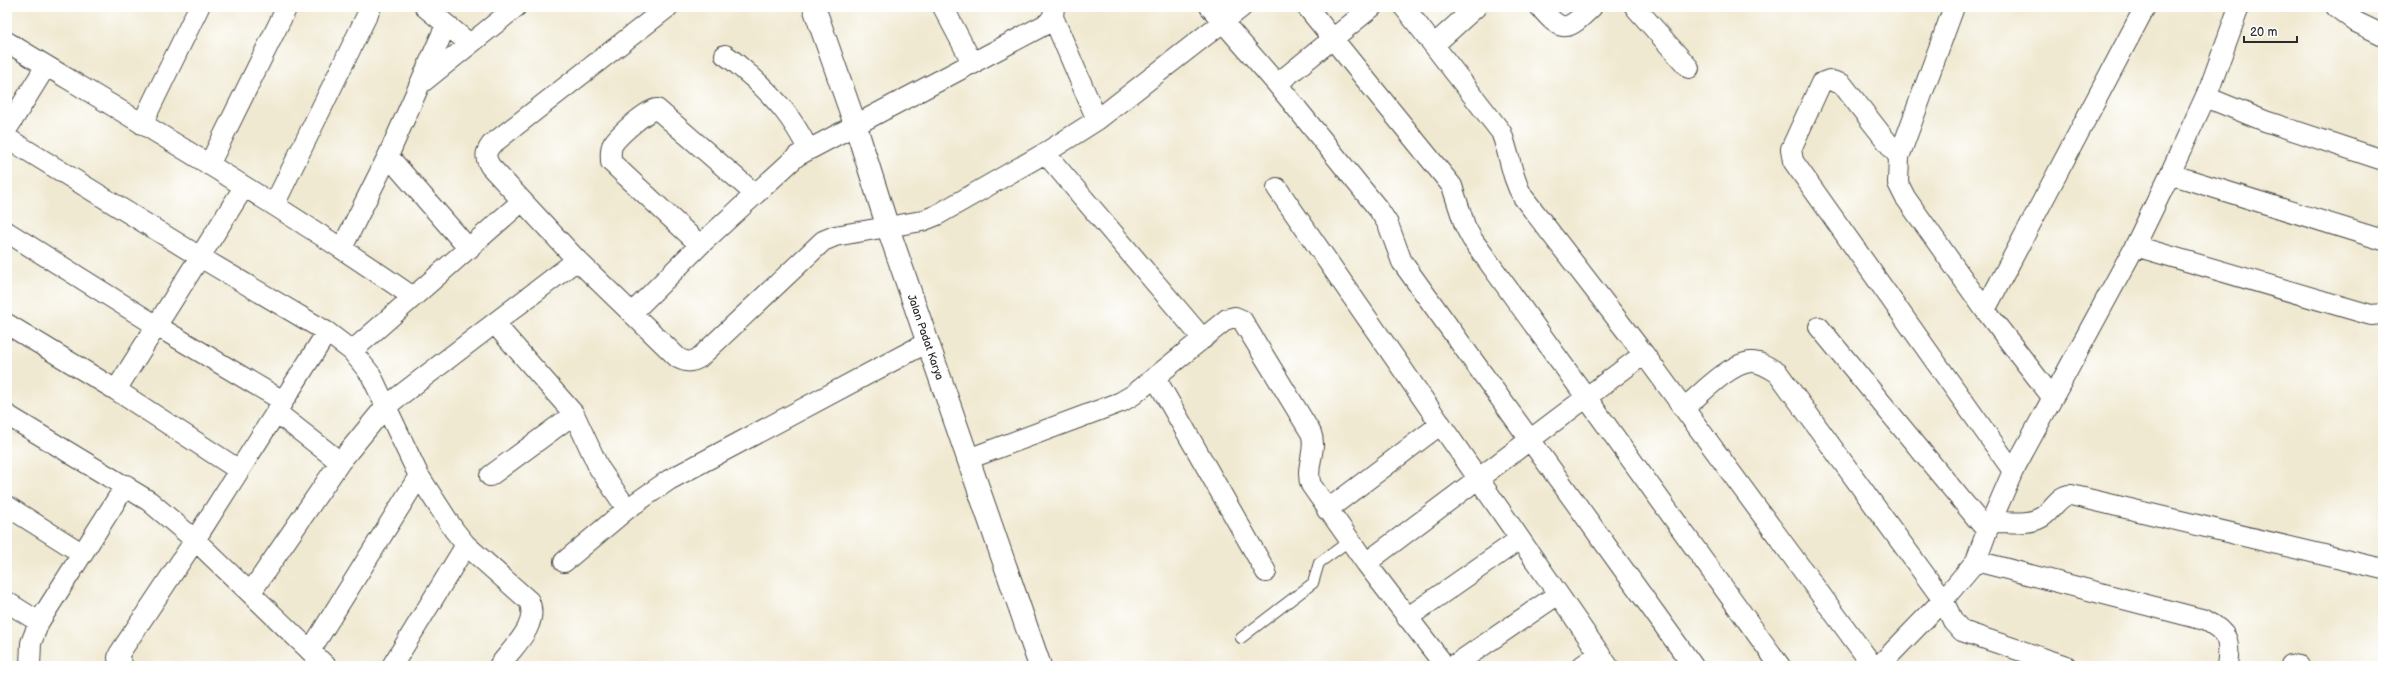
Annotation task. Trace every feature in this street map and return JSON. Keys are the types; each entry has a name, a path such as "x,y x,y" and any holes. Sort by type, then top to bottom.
{"street":[{"path":"142,124 199,7"},
{"path":"209,165 287,7"},
{"path":"274,205 371,7"},
{"path":"425,7 470,44"},
{"path":"420,84 516,7"},
{"name":"Jalan Padat Karya","path":"814,7 855,124 888,228 1040,666"},
{"path":"944,7 973,64"},
{"path":"1210,7 1277,84 1379,210 1388,224 1402,262 1693,666"},
{"path":"665,8 491,145 486,151 486,159 490,166 521,202 577,260 678,358 685,362 692,362 699,358 823,241 835,236 922,221 937,215 1045,154 1098,120 1242,7"},
{"path":"1307,7 1452,186 1465,226 1472,240 1780,666"},
{"path":"1277,84 1334,40 1372,7"},
{"path":"1404,7 1501,132 1508,148 1513,176 1524,197 1644,354 1872,666"},
{"path":"1434,44 1476,7"},
{"path":"1540,7 1553,23 1561,27 1568,27 1575,23 1592,7"},
{"path":"1635,7 1690,68"},
{"path":"1954,7 1899,157 1898,183 1905,197 1985,310 2052,397"},
{"path":"1985,310 2145,7"},
{"path":"1879,666 1943,600 1976,561 1989,526 2013,472 2052,397 2135,246 2170,174 2206,97 2239,7"},
{"path":"2336,7 2356,22 2383,35"},
{"path":"632,313 700,245 797,156 855,124 1048,24 1054,12"},
{"path":"1054,12 1098,120"},
{"path":"342,248 388,156 446,25"},
{"path":"7,42 274,205 342,248 413,297"},
{"path":"725,55 733,60 775,97 789,115 808,149"},
{"path":"7,129 46,66"},
{"path":"1899,157 1842,84 1829,80 1821,83 1791,149 1793,161 2013,472"},
{"path":"2206,97 2264,122 2383,160"},
{"path":"700,245 611,162 612,146 618,138 647,112 658,109 755,194"},
{"path":"7,138 200,257 327,332 352,351 370,375 384,407 419,476 466,545 529,602 532,608 530,624 499,666"},
{"path":"1045,154 1203,339"},
{"path":"388,156 469,248"},
{"path":"2170,174 2383,240"},
{"path":"116,390 244,187"},
{"path":"1276,188 1441,424 1557,595 1604,660 1582,666"},
{"path":"352,351 521,202"},
{"path":"7,232 157,326 279,406 340,462"},
{"path":"2135,246 2382,316"},
{"path":"251,592 340,462 384,407 495,324 577,260"},
{"path":"968,459 1106,408 1133,395 1227,319 1235,317 1242,320 1314,440 1308,478 1327,510 1349,541 1445,666"},
{"path":"7,324 116,390 239,470"},
{"path":"495,324 574,414 599,468 627,509"},
{"path":"1819,327 1989,526"},
{"path":"121,664 119,654 195,540 327,332"},
{"path":"564,562 627,509 668,480 928,342"},
{"path":"1366,563 1644,354"},
{"path":"1684,408 1736,366 1751,362 1767,366 1778,373 1943,600 1953,621 1962,631 2066,666"},
{"path":"1155,377 1266,572"},
{"path":"490,476 574,414"},
{"path":"7,415 126,485 149,501 195,540 251,592 326,666"},
{"path":"1327,510 1441,424"},
{"path":"310,651 419,476"},
{"path":"26,661 39,622 84,554 126,485"},
{"path":"1989,526 2036,520 2064,496 2071,495 2383,568"},
{"path":"7,506 84,554"},
{"path":"1407,618 1520,539"},
{"path":"392,666 466,545"},
{"path":"1976,561 2205,620 2217,626 2225,635 2230,648 2227,666"},
{"path":"1453,666 1557,595"},
{"path":"7,602 39,622"}],"lane":[{"path":"1241,638 1313,583 1320,564 1349,541"}]}
